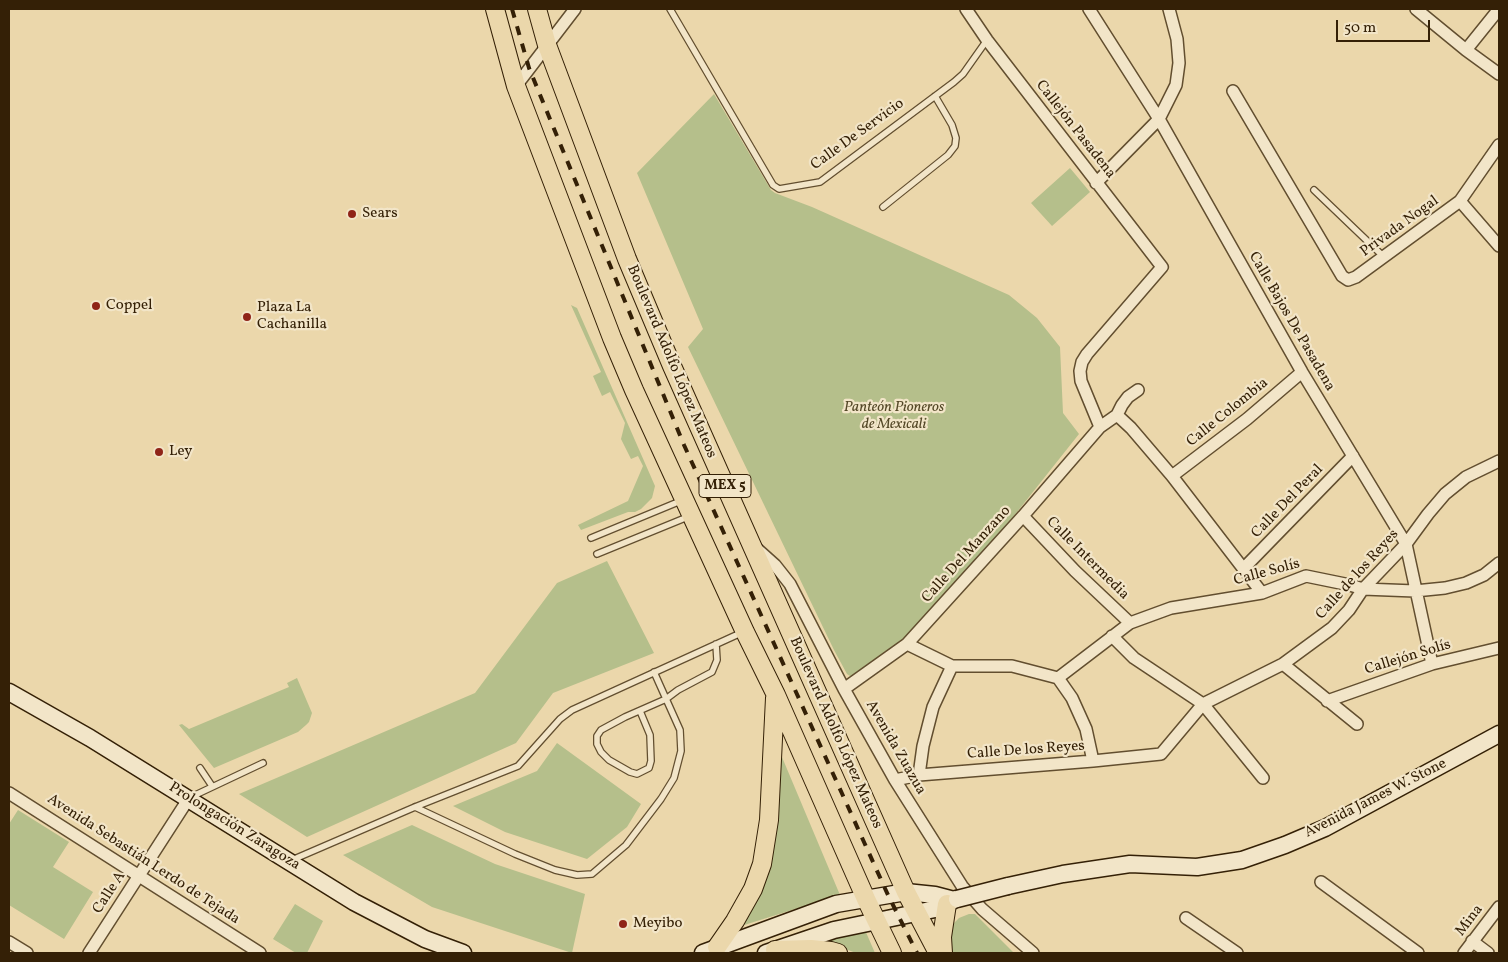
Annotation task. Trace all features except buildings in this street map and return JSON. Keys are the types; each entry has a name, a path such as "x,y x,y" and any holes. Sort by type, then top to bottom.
{"main road":[{"name":"MEX 5","path":"495,9 516,86 612,338 892,953"},
{"name":"Boulevard Adolfo López Mateos","path":"537,9 547,45 627,259 672,366 906,892 938,953"},
{"name":"Prolongación Zaragoza","path":"9,692 189,798 354,902 425,939 463,953"},
{"path":"710,950 735,921 753,888 762,864 769,820 776,695"},
{"name":"Avenida James W. Stone","path":"877,921 935,909 953,901 1063,874 1130,864 1196,867 1242,860 1325,828 1499,734"},
{"name":"Avenida James W. Stone","path":"866,899 906,892 935,895 953,901"},
{"path":"710,950 836,904 866,899"},
{"path":"943,953 942,937 953,901"},
{"path":"771,952 834,930 877,921"},
{"path":"771,952 811,949 838,953"}],"street":[{"path":"516,86 575,9"},
{"name":"Callejón Pasadena","path":"966,9 986,40 1162,267 1082,362 1080,371 1081,381 1100,427"},
{"name":"Calle Bajos De Pasadena","path":"1089,9 1159,119 1302,372 1406,544 1432,664"},
{"path":"1096,183 1159,119 1176,85 1179,63 1177,39 1169,9"},
{"path":"1416,9 1499,74"},
{"path":"1466,50 1499,9"},
{"name":"Privada Nogal","path":"1233,91 1342,276 1348,280 1356,277 1460,201 1499,145"},
{"path":"1460,201 1499,246"},
{"name":"Calle Colombia","path":"1172,476 1247,419 1302,372"},
{"path":"1100,427 1117,415 1128,397 1138,390"},
{"path":"1117,415 1131,428 1172,476 1262,592"},
{"name":"Calle Del Manzano","path":"844,689 907,644 1023,516 1100,427"},
{"name":"Calle Del Peral","path":"1244,568 1353,456"},
{"name":"Calle de los Reyes","path":"1161,754 1203,704 1283,664 1332,628 1349,610 1363,589 1406,544 1445,494 1466,477 1499,461"},
{"name":"Calle Intermedia","path":"1023,516 1075,571 1130,623"},
{"name":"Avenida Zuazua","path":"751,543 775,565 790,584 844,689 895,780 962,886 982,909 1033,953"},
{"name":"Calle Solís","path":"1058,678 1130,623 1172,608 1262,592 1306,576 1363,589 1415,590 1445,588 1466,583 1484,575 1499,563"},
{"path":"1112,636 1134,658 1203,704 1262,778"},
{"path":"907,644 952,666 1012,666 1058,678 1072,698 1086,729 1093,761"},
{"name":"Callejón Solís","path":"1327,701 1432,664 1499,648"},
{"path":"1283,664 1356,724"},
{"path":"919,774 932,707 952,666"},
{"name":"Calle De los Reyes","path":"895,780 919,774 1161,754"},
{"name":"Avenida Sebastián Lerdo de Tejada","path":"9,792 260,953"},
{"name":"Calle A","path":"89,953 189,798"},
{"path":"1321,882 1418,953"},
{"name":"Mina","path":"1464,953 1499,907"},
{"path":"1186,918 1237,953"},
{"path":"1472,941 1488,953"},
{"path":"9,942 27,953"}],"lane":[{"name":"Calle De Servicio","path":"670,9 773,186 779,190 820,182 963,74 986,40"},
{"path":"883,207 948,155 955,146 956,138 952,125 935,96"},
{"path":"1314,190 1384,257"},
{"path":"591,538 688,507"},
{"path":"597,554 688,507"},
{"path":"288,862 415,807 518,766 560,719 572,710 745,632"},
{"path":"640,711 650,735 651,761 649,768 637,774 609,760 601,752 597,744 597,736 601,730 640,711 666,699 678,690 712,672 717,660 716,644"},
{"path":"415,807 515,854 555,870 577,875 592,874 626,845 661,799 674,778 680,751 680,730 654,672"},
{"path":"189,798 263,762"},
{"path":"200,768 212,786"}],"green space":[{"name":"Panteón Pioneros de Mexicali","path":"714,94 771,190 775,193 812,207 1009,295 1037,318 1060,347 1063,413 1079,434 994,541 905,640 853,678 847,674 834,650 688,347 703,329 637,173"},
{"path":"1070,168 1090,192 1052,226 1031,203"},
{"path":"571,305 577,308 655,486 652,498 641,509 581,530 578,525 628,501 643,466 638,456 631,459 621,439 625,423 610,392 602,396 593,376 601,372"},
{"path":"607,561 654,653 553,693 516,743 307,837 239,794 475,693 557,583"},
{"path":"297,678 312,713 309,722 298,732 214,768 179,725 182,724 189,729 289,687 287,683"},
{"path":"557,743 641,804 627,827 587,859 505,832 453,806 537,771"},
{"path":"779,750 840,895 741,926 772,854 778,821"},
{"path":"18,810 69,842 53,867 93,892 64,939 9,905 9,824"},
{"path":"412,825 495,864 585,894 572,953 432,907 343,855"},
{"path":"295,904 323,921 307,953 296,953 273,939"},
{"path":"975,914 1014,953 951,953 950,931 952,925 959,918"},
{"path":"865,930 875,953 856,953 843,948 804,944"}],"railway":[{"path":"512,9 529,68 684,445 888,895 917,953"}],"place":[{"name":"Sears","path":"352,214"},
{"name":"Coppel","path":"96,306"},
{"name":"Plaza La Cachanilla","path":"247,317"},
{"name":"Ley","path":"159,452"},
{"name":"Meyibo","path":"623,924"}]}
